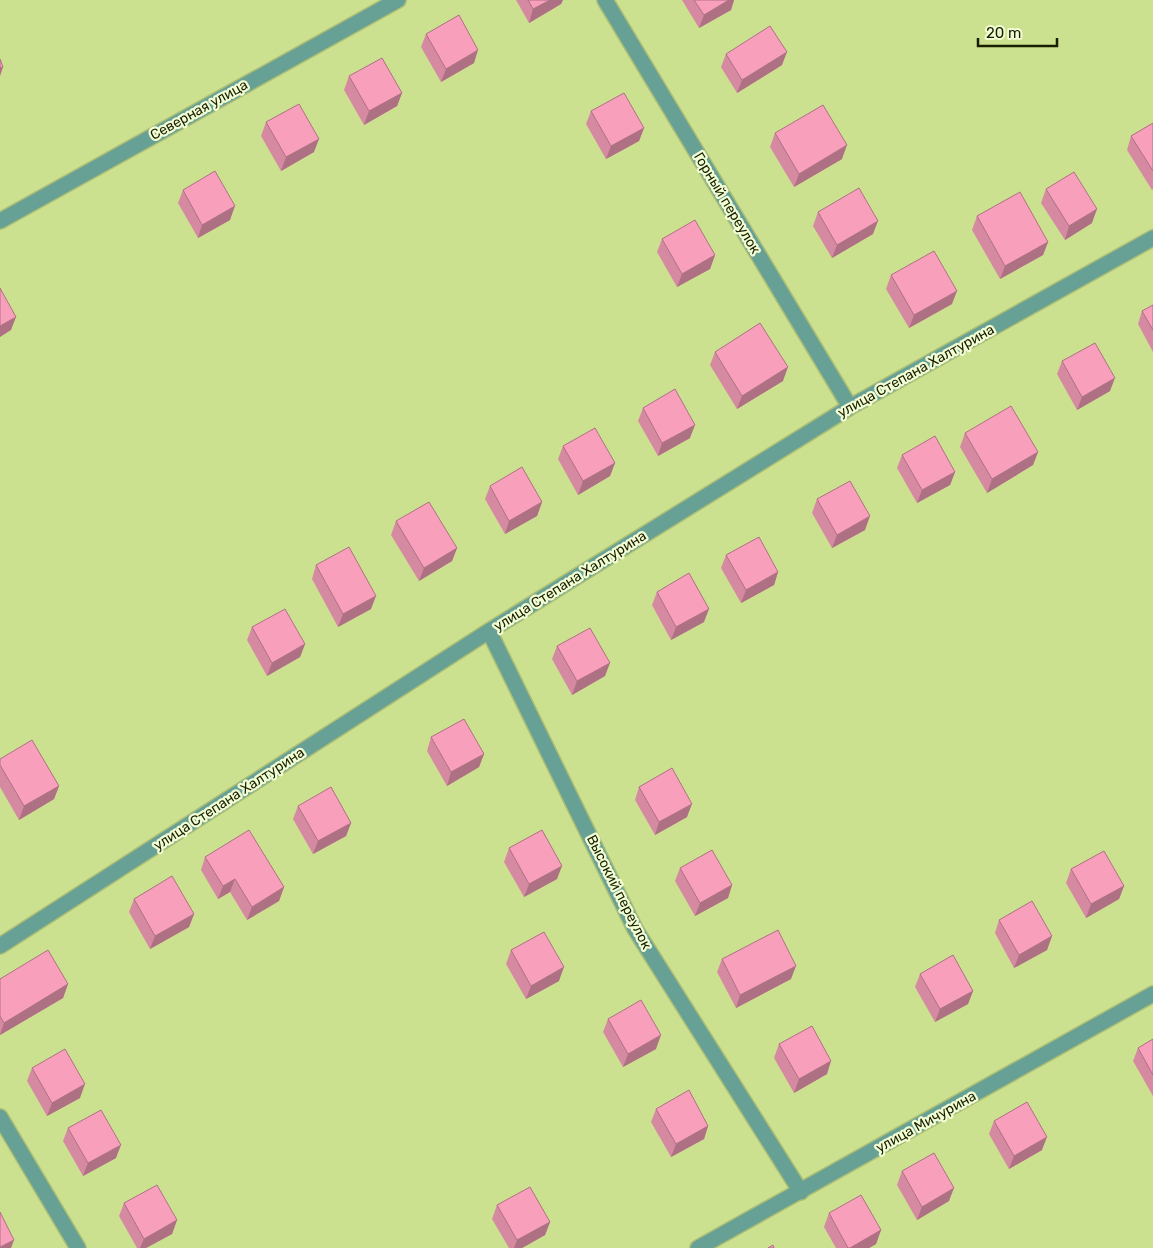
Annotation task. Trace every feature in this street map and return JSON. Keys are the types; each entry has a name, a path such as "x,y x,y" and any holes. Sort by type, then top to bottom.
{"street":[{"name":"Северная улица","path":"0,221 398,0"},
{"name":"Горный переулок","path":"605,0 850,407"},
{"name":"улица Степана Халтурина","path":"0,946 489,631 850,407 1153,238"},
{"name":"Высокий переулок","path":"489,631 635,929 801,1192"},
{"name":"улица Мичурина","path":"698,1248 1153,994"},
{"path":"0,1117 78,1248"}],"building":[{"path":"528,0 550,0 533,9"},
{"path":"694,0 729,0 704,15"},
{"path":"459,15 478,50 446,69 426,34"},
{"path":"770,26 787,52 742,80 726,54"},
{"path":"382,58 402,93 369,111 349,76"},
{"path":"624,93 644,128 611,146 591,111"},
{"path":"299,104 319,139 286,157 266,122"},
{"path":"823,105 847,145 799,174 775,133"},
{"path":"1153,123 1153,171 1131,136"},
{"path":"215,171 235,206 202,225 183,190"},
{"path":"1074,172 1097,209 1069,226 1046,189"},
{"path":"859,188 878,221 837,245 818,212"},
{"path":"1020,192 1048,242 1005,266 977,216"},
{"path":"695,220 715,255 682,274 662,239"},
{"path":"934,251 957,291 914,315 891,275"},
{"path":"0,288 16,317 0,326"},
{"path":"1153,305 1153,330 1142,311"},
{"path":"760,323 788,367 742,396 715,352"},
{"path":"1095,343 1115,378 1082,397 1062,361"},
{"path":"675,389 695,425 662,443 643,408"},
{"path":"1011,406 1038,452 992,479 965,433"},
{"path":"595,428 615,463 583,481 563,446"},
{"path":"935,436 955,472 922,490 902,455"},
{"path":"522,467 542,502 509,521 490,486"},
{"path":"850,481 870,516 837,535 817,499"},
{"path":"429,502 457,548 424,568 396,521"},
{"path":"759,537 778,572 746,590 726,555"},
{"path":"349,547 376,596 343,614 316,565"},
{"path":"689,573 709,609 676,627 657,592"},
{"path":"285,609 305,644 272,663 252,627"},
{"path":"590,628 610,663 577,681 557,646"},
{"path":"464,719 484,754 451,772 431,737"},
{"path":"32,740 59,786 24,806 0,765 0,759"},
{"path":"672,768 692,804 659,822 639,787"},
{"path":"331,787 351,823 318,841 298,806"},
{"path":"249,830 284,887 252,907 235,879 223,886 205,857"},
{"path":"542,830 562,866 529,884 509,848"},
{"path":"712,850 732,885 700,903 680,868"},
{"path":"1104,851 1124,886 1091,904 1071,869"},
{"path":"172,876 194,914 155,936 134,899"},
{"path":"1032,901 1052,936 1019,955 999,920"},
{"path":"778,930 796,966 740,995 722,959"},
{"path":"544,932 564,967 531,986 511,950"},
{"path":"48,950 68,984 4,1023 0,1016 0,979"},
{"path":"953,955 973,991 940,1009 920,974"},
{"path":"641,1000 661,1035 628,1054 608,1019"},
{"path":"812,1026 831,1061 799,1079 779,1044"},
{"path":"1153,1039 1153,1075 1138,1048"},
{"path":"65,1049 85,1084 52,1103 32,1068"},
{"path":"689,1090 708,1126 676,1144 656,1109"},
{"path":"1027,1102 1047,1137 1014,1156 994,1121"},
{"path":"101,1110 121,1145 88,1163 68,1128"},
{"path":"934,1153 954,1188 922,1207 902,1171"},
{"path":"157,1185 177,1220 144,1239 124,1203"},
{"path":"530,1187 550,1222 517,1240 497,1205"},
{"path":"861,1195 881,1230 848,1248 829,1213"},
{"path":"0,1212 14,1240 0,1247"}]}
